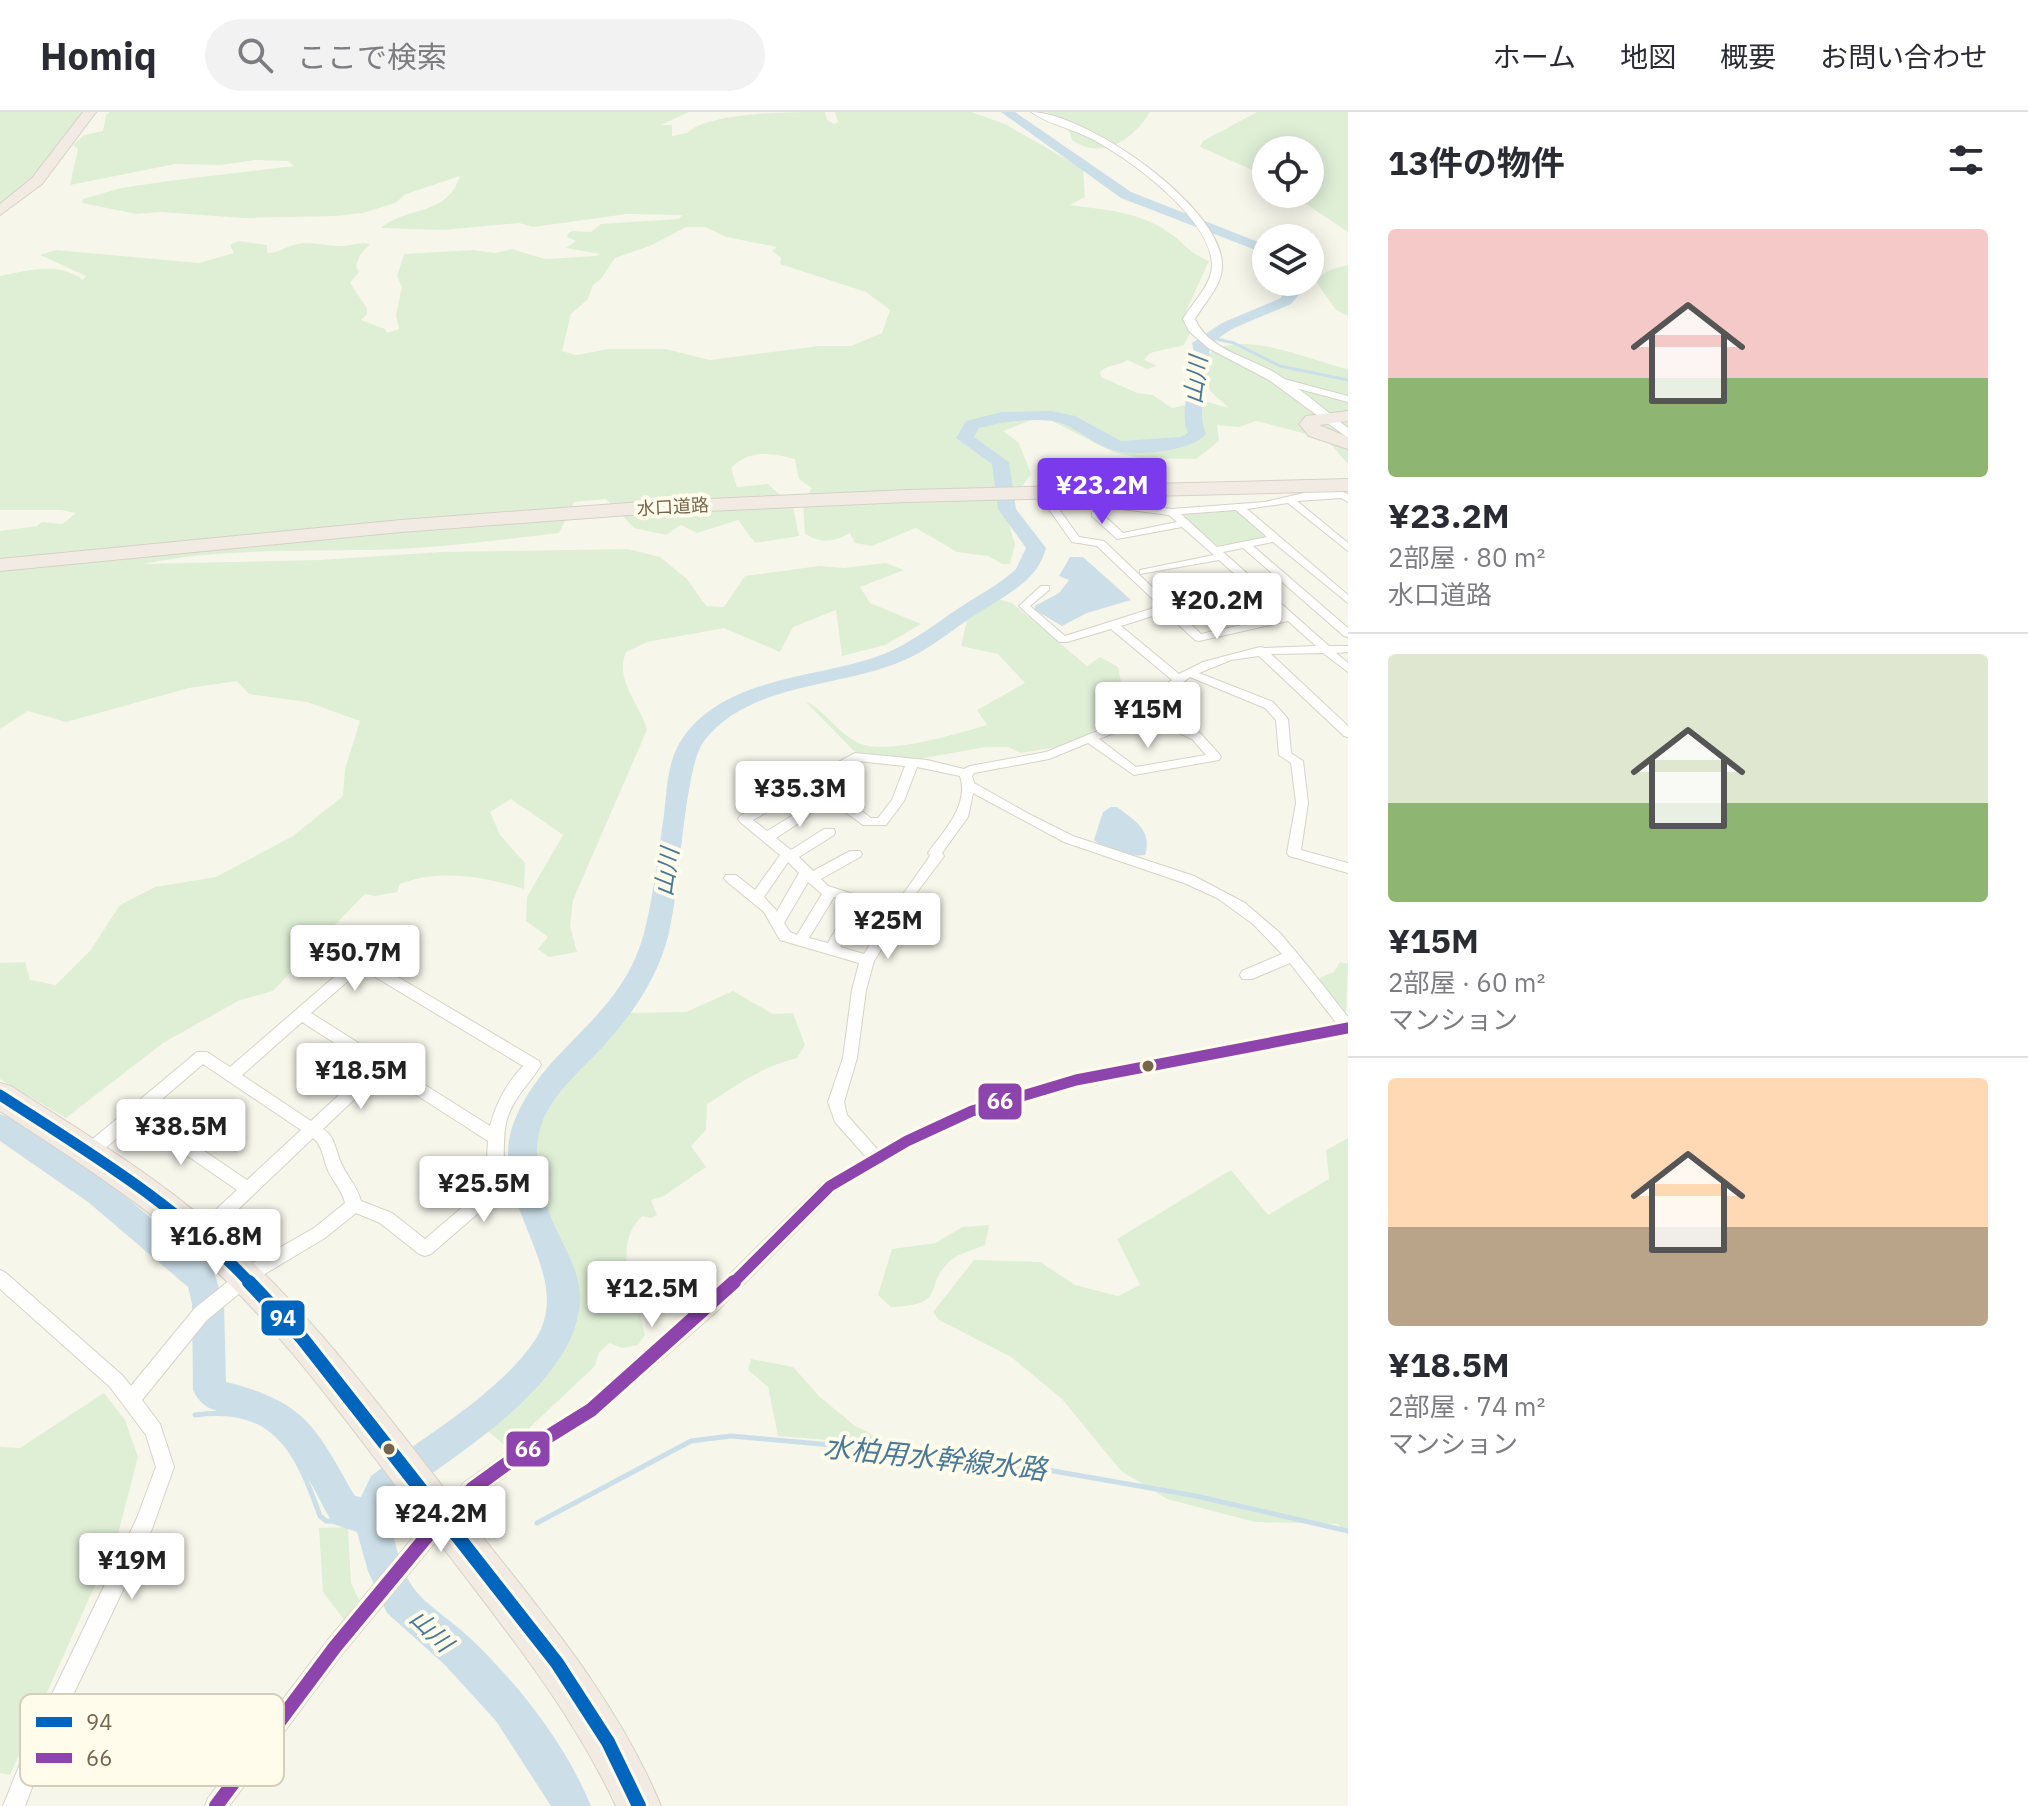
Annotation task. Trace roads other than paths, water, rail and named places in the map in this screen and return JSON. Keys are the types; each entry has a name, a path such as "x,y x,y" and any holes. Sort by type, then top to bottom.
{"highway":[{"path":"0,211 37,181 90,112"},
{"path":"1348,416 1310,421 1308,426 1348,443"},
{"name":"水口道路","path":"0,556 613,503 1324,479 1347,488"},
{"name":"水口道路","path":"1027,489 1347,488"},
{"name":"水口道路","path":"0,565 218,543 623,510 983,490"},
{"path":"0,548 169,535 177,539"},
{"path":"0,574 218,543"},
{"path":"0,1095 145,1190 246,1278 302,1338 557,1663 608,1742 639,1806"}],"street":[{"path":"1035,112 1085,132 1116,149 1198,220 1215,247 1217,267 1209,289 1189,319 1191,327 1205,340 1276,380 1348,434"},
{"path":"1276,380 1348,399"},
{"path":"1290,617 1199,638 1100,543 1076,540 1051,505 1107,504 1172,512 1238,507 1347,488"},
{"path":"1289,499 1348,548"},
{"path":"1238,507 1348,600"},
{"path":"1172,512 1348,669"},
{"path":"1096,514 1121,537 1185,523"},
{"path":"1144,572 1275,538"},
{"path":"1246,545 1348,634"},
{"path":"1045,588 1024,606 1063,640 1166,608"},
{"path":"1189,611 1266,595"},
{"path":"1113,625 1183,676 1269,705 1282,719 1285,755 1297,761 1302,803 1294,853 1348,868"},
{"path":"877,1159 840,1118 836,1102 850,1058 859,990 867,960 962,817 970,770 1049,755 1145,713 1164,698 1165,690 1183,676 1216,660 1260,650 1348,649"},
{"path":"1260,650 1348,733"},
{"path":"1089,738 1134,771 1215,757 1196,736 1145,713"},
{"path":"284,1717 362,1614 472,1489 520,1454 591,1410 710,1306 830,1186 951,1121 1021,1094 1076,1080 1348,1028 1257,920 1221,894 1082,845 968,780 913,762 855,757 744,819 789,855 818,886 896,913"},
{"path":"812,781 868,822 881,822 898,801 913,762"},
{"path":"767,837 804,814"},
{"path":"756,898 789,855 829,832"},
{"path":"777,923 809,876 855,854"},
{"path":"731,878 769,909 785,936 867,960"},
{"path":"800,942 830,892"},
{"path":"831,950 859,901"},
{"path":"231,1075 383,943"},
{"path":"1247,975 1290,957"},
{"path":"354,1205 386,1218 425,1249 491,1192 496,1180 496,1138 501,1109 513,1084 534,1065 361,962"},
{"path":"301,1014 496,1138"},
{"path":"89,1152 202,1056 325,1138 335,1169 350,1189 354,1205"},
{"path":"200,1235 381,1065"},
{"path":"136,1112 249,1190"},
{"path":"132,1399 208,1310 260,1266 326,1232 354,1205"},
{"path":"0,1278 116,1381 132,1399 154,1430 165,1467 145,1522 62,1694"},
{"path":"14,1806 22,1786"},
{"path":"216,1806 231,1786"}],"waterway":[{"name":"山川","path":"1007,112 1126,195 1252,244"},
{"name":"山川","path":"370,1516 383,1488 518,1387 548,1349 562,1316 563,1288 556,1262 532,1209 524,1178 523,1142 540,1098 612,1019 641,977 661,917 680,775 692,741 708,722 755,696 866,667 902,654 1023,573 1036,548 1007,509 1000,462 965,438 972,425 1002,417 1051,416 1069,420 1116,446 1130,448 1186,442 1197,434 1192,423 1192,412 1202,366 1200,343 1227,326 1286,301 1291,296"},
{"path":"1212,338 1234,343 1280,366 1348,380"},
{"path":"0,1126 99,1193 202,1279 208,1304 210,1390 227,1399 257,1405 286,1423 319,1466 345,1512 370,1516"},
{"name":"水柏用水幹線水路","path":"195,1415 245,1417 278,1436 302,1470 320,1516 326,1521 413,1523"},
{"name":"水柏用水幹線水路","path":"537,1523 691,1441 731,1436 887,1450 1042,1469 1196,1496 1348,1531"},
{"name":"山川","path":"370,1516 386,1571 400,1600 458,1652 510,1707 571,1806"}]}
